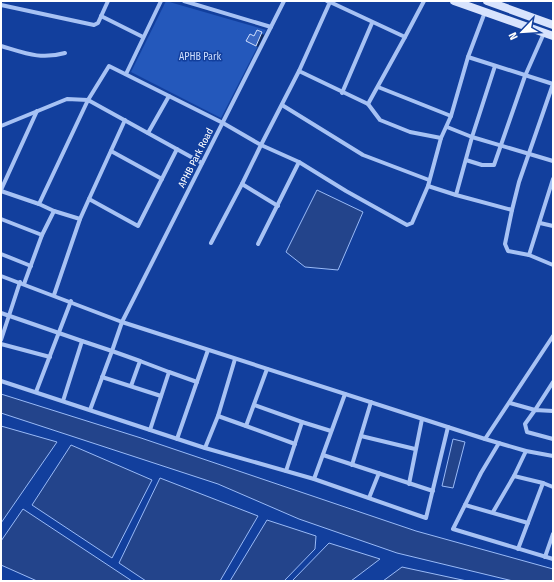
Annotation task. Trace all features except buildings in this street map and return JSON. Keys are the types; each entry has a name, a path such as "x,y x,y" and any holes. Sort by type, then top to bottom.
{"main road":[{"path":"454,1 486,11 553,36"},
{"path":"487,1 553,25"}],"street":[{"path":"1,6 94,25 98,23 108,1"},
{"path":"126,74 161,1"},
{"path":"184,1 271,27"},
{"name":"APHB Park Road","path":"90,410 122,322 284,1"},
{"path":"368,104 424,1"},
{"path":"211,243 299,71 328,2 372,23 405,36"},
{"path":"39,204 88,100 109,66 223,123 261,145 299,162 346,191 407,225 412,223 428,186 441,138 451,116 468,57 486,11"},
{"path":"101,16 143,37"},
{"path":"342,93 372,23"},
{"path":"466,160 482,165 494,165 525,76 544,33"},
{"path":"1,46 38,57 52,56 65,52"},
{"path":"468,57 553,84 512,210 505,244 508,250 553,265"},
{"path":"456,195 472,137 495,66"},
{"path":"299,71 342,93 368,104 380,120 410,132 441,138"},
{"path":"378,87 451,116"},
{"path":"148,133 169,96"},
{"path":"1,126 67,99 88,100 202,164"},
{"path":"282,104 363,155 429,180"},
{"path":"37,111 1,190 80,220"},
{"path":"54,295 80,220 125,120"},
{"path":"447,127 472,137 553,160"},
{"path":"89,199 138,226 177,149"},
{"path":"111,151 162,179"},
{"path":"258,244 299,162"},
{"path":"528,256 551,194 553,178"},
{"path":"242,184 278,206"},
{"path":"428,186 512,210"},
{"path":"1,340 22,283 31,266 42,236 54,211"},
{"path":"1,219 42,236"},
{"path":"540,223 553,226"},
{"path":"1,254 31,266"},
{"path":"1,276 122,322 489,440 526,451 553,456"},
{"path":"36,392 71,302"},
{"path":"1,313 197,382"},
{"path":"489,440 510,402 553,336"},
{"path":"62,401 82,341"},
{"path":"1,344 50,357"},
{"path":"177,439 208,350"},
{"path":"205,448 218,416 236,359"},
{"path":"131,386 140,361"},
{"path":"246,426 267,369"},
{"path":"150,430 169,372"},
{"path":"102,377 161,396"},
{"path":"1,381 205,448 314,479 426,518 448,427"},
{"path":"553,382 524,424 527,432 553,439"},
{"path":"314,479 345,394"},
{"path":"352,465 371,402"},
{"path":"510,402 535,410 553,411"},
{"path":"254,405 331,431"},
{"path":"218,416 295,444"},
{"path":"409,484 422,418"},
{"path":"286,471 302,422"},
{"path":"361,436 415,449"},
{"path":"499,443 453,529 518,550 553,559"},
{"path":"493,512 514,476 526,451"},
{"path":"323,455 433,491"},
{"path":"369,498 378,474"},
{"path":"514,476 553,487"},
{"path":"518,550 543,483"},
{"path":"465,505 528,523"},
{"path":"545,557 553,534"}],"green space":[{"name":"APHB Park","path":"166,1 266,30 221,118 131,72"}],"shaded area":[{"path":"317,190 363,212 338,270 305,267 286,252"},
{"path":"1,394 141,438 416,531 553,569 553,581 513,581 397,553 299,519 218,484 1,413"},
{"path":"1,426 57,442 1,523"},
{"path":"453,439 465,442 453,488 442,486"},
{"path":"71,445 152,480 112,558 32,505"},
{"path":"160,478 258,516 220,581 146,581 119,563"},
{"path":"23,509 132,581 37,581 1,565 1,541"},
{"path":"267,520 316,536 315,549 284,581 230,581"},
{"path":"329,543 380,559 351,581 292,581"},
{"path":"402,567 467,581 383,581"}]}
